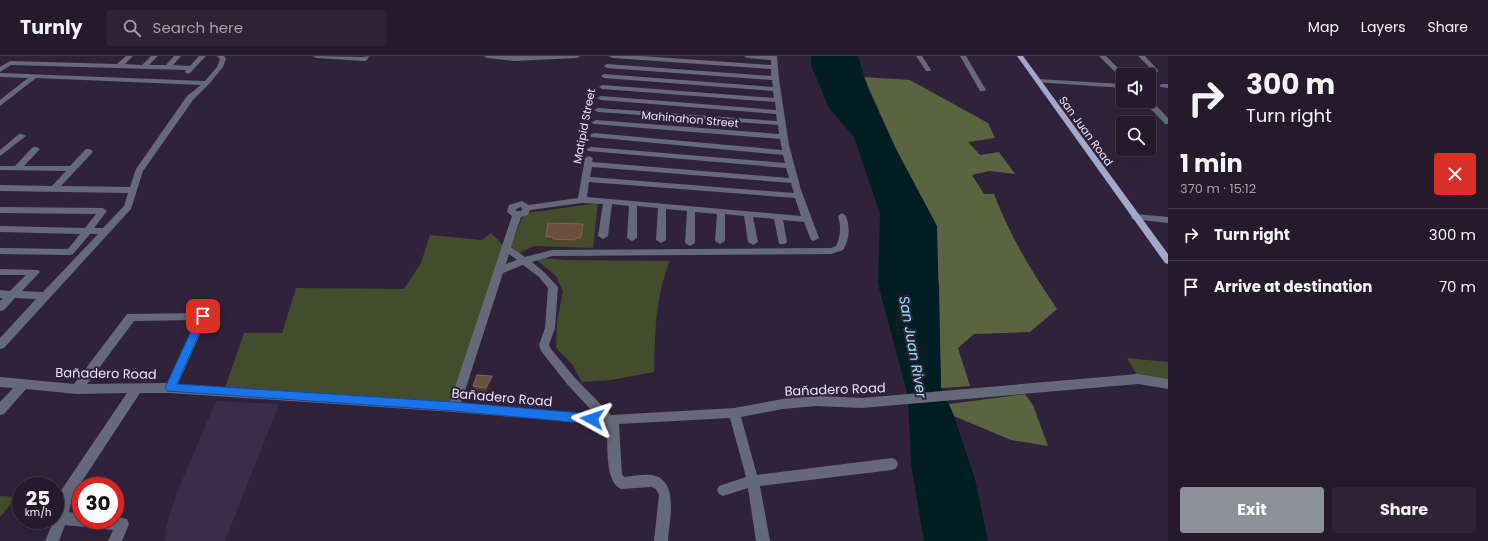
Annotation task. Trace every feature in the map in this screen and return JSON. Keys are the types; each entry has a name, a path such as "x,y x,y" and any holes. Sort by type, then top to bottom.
{"main road":[{"name":"San Juan Road","path":"1020,56 1168,261"}],"street":[{"path":"49,63 58,56"},
{"path":"71,64 80,56"},
{"path":"95,65 105,56"},
{"path":"119,66 130,56"},
{"path":"144,66 155,56"},
{"path":"168,67 178,56"},
{"path":"180,81 203,56"},
{"path":"0,345 128,207 139,171 190,98 207,83 220,67 222,59 220,56"},
{"path":"316,56 350,59 365,59 366,56"},
{"path":"491,56 515,58 577,56"},
{"path":"610,56 774,67"},
{"name":"Matipid Street","path":"582,200 604,76 610,56"},
{"path":"747,56 774,57 780,123 786,153 793,181 814,238"},
{"path":"919,56 928,70"},
{"path":"963,56 982,90"},
{"path":"1102,56 1116,70"},
{"path":"1141,56 1153,68"},
{"path":"0,70 12,61 192,68"},
{"path":"607,66 776,78"},
{"path":"0,75 207,83"},
{"path":"0,104 35,76"},
{"path":"604,76 777,89"},
{"path":"1037,81 1116,86"},
{"path":"602,87 778,100"},
{"path":"601,98 779,112"},
{"path":"1154,108 1168,122"},
{"path":"598,110 780,123"},
{"name":"Mahinahon Street","path":"596,122 783,137"},
{"path":"594,135 786,153"},
{"path":"1,152 22,136"},
{"path":"17,168 36,149"},
{"path":"591,149 790,166"},
{"path":"54,189 89,151"},
{"path":"588,164 793,181"},
{"path":"0,168 73,169"},
{"path":"585,179 798,196"},
{"path":"0,188 134,190"},
{"path":"454,407 517,215 511,212 512,207 522,204 527,208 582,200 608,200 807,219"},
{"path":"603,236 608,200"},
{"path":"632,238 634,203"},
{"path":"660,240 662,206"},
{"path":"690,243 691,208"},
{"path":"0,210 103,211 70,252 0,251"},
{"path":"720,241 721,211"},
{"path":"748,214 753,242"},
{"path":"500,270 552,253 831,251 840,248 842,244 846,227 842,216"},
{"path":"778,217 782,242"},
{"path":"1135,217 1168,220"},
{"path":"0,229 106,231"},
{"path":"507,248 542,275 553,288 550,328 544,345 546,351 571,381 611,420 616,476 621,483 652,481 660,484 665,495 661,541"},
{"path":"0,272 35,272 0,307"},
{"path":"0,294 44,296"},
{"path":"77,389 131,317 203,316 170,388"},
{"name":"Bañadero Road","path":"0,382 77,389 170,388 454,407 611,420 734,413 783,404 811,401 862,403 1138,379 1168,384"},
{"path":"0,410 24,384"},
{"path":"64,506 67,494 137,388"},
{"path":"734,413 753,481 763,541"},
{"path":"722,490 753,481 892,464"},
{"path":"64,518 122,524 115,541"},
{"path":"52,541 57,529"}],"shaded area":[{"path":"216,401 279,404 225,541 165,541 166,526 176,495"}],"green space":[{"path":"864,77 910,80 988,123 995,138 968,142 980,155 999,152 1015,174 989,171 972,175 984,194 994,194 1022,253 1057,309 1030,332 974,334 958,348 970,386 941,388 939,283 895,147"},
{"path":"598,203 593,248 534,246 519,253 511,246 522,218 528,213"},
{"path":"491,233 503,245 449,406 225,388 244,333 282,333 296,288 404,289 421,263 430,235 482,240"},
{"path":"533,257 565,260 670,261 661,288 657,316 654,372 611,380 582,382 572,364 556,348 557,322 563,291 556,276"},
{"path":"1127,358 1168,362 1168,380 1138,377"},
{"path":"1025,394 1033,405 1048,446 1011,440 954,416 949,404"},
{"path":"0,496 12,497 12,503 0,517"}],"water":[{"name":"San Juan River","path":"811,56 858,56 868,89 895,147 937,226 941,388 954,416 975,479 988,541 924,541 911,463 908,396 878,284 880,214 854,137 829,108 811,65"}],"building":[{"path":"548,223 583,224 581,238 575,238 575,240 553,239 553,237 546,237"},
{"path":"477,375 492,376 486,388 473,386"}],"route":[{"path":"203,316 170,388 454,407 592,419"}]}
